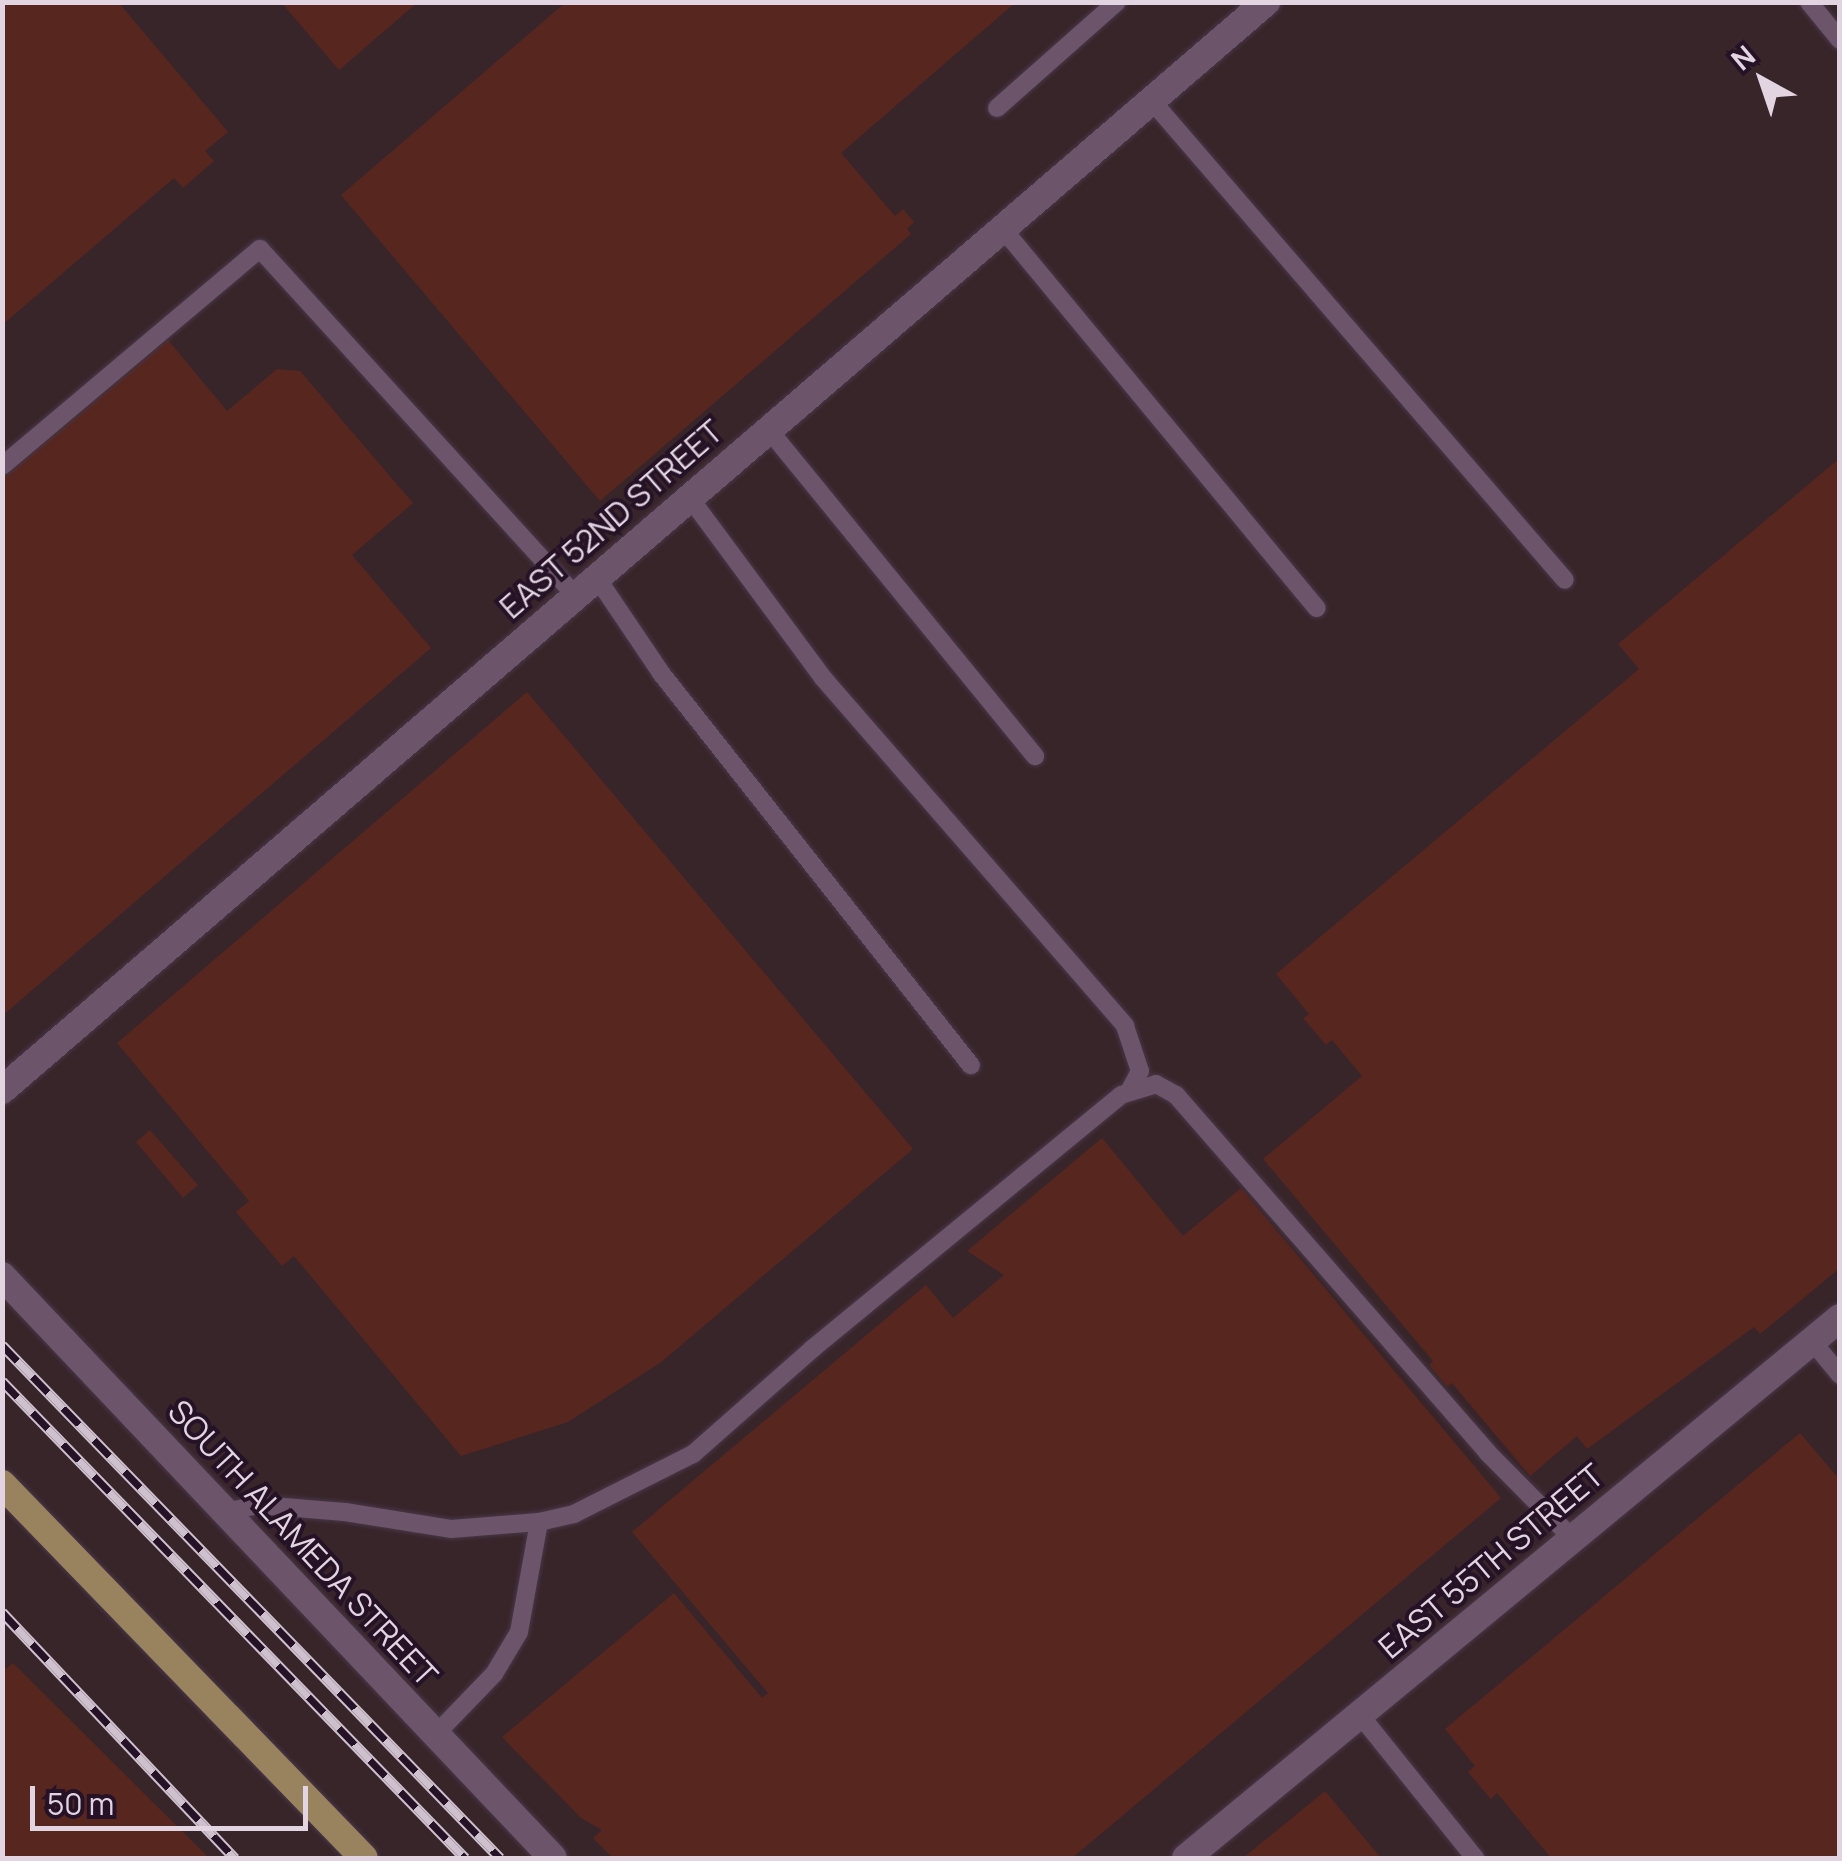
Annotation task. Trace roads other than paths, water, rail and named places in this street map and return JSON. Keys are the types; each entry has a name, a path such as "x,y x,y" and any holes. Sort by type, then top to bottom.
{"main road":[{"path":"2,1484 364,1858"}],"street":[{"name":"EAST 52ND STREET","path":"2,1090 1266,2"},
{"name":"SOUTH ALAMEDA STREET","path":"2,1276 553,1858"},
{"name":"EAST 55TH STREET","path":"1186,1858 1840,1318"}],"lane":[{"path":"997,108 1117,2"},
{"path":"1810,2 1840,40"},
{"path":"1152,101 1565,580"},
{"path":"1003,229 1316,608"},
{"path":"2,466 260,249 586,587 661,673 972,1065"},
{"path":"769,430 1036,756"},
{"path":"690,498 823,678 1124,1026 1140,1071 1129,1092"},
{"path":"225,1512 276,1506 345,1512 451,1529 539,1522 574,1514 693,1454 812,1348 1129,1092 1156,1084 1176,1095 1486,1452 1573,1539"},
{"path":"1812,1341 1840,1375"},
{"path":"436,1734 494,1674 519,1632 539,1522"},
{"path":"1360,1715 1475,1858"}],"railway":[{"path":"2,1345 500,1858"},
{"path":"2,1381 465,1858"},
{"path":"2,1612 235,1858"}]}
